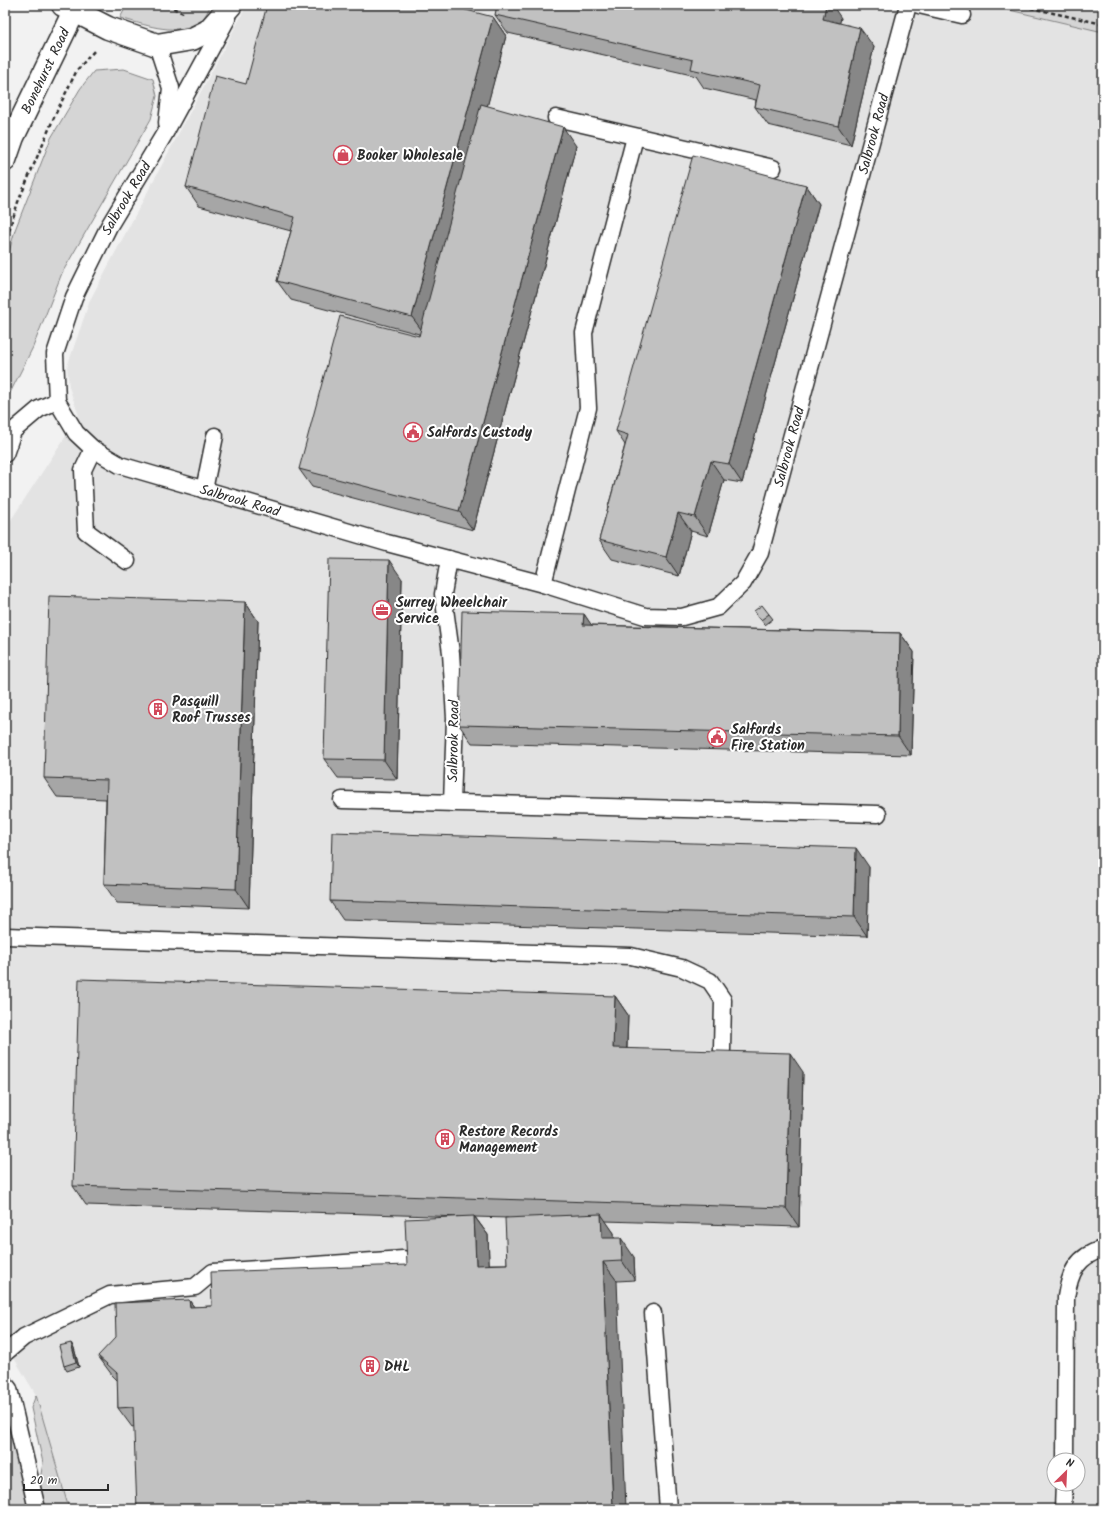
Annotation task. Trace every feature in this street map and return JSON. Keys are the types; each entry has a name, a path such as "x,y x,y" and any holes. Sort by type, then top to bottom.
{"street":[{"name":"Salbrook Road","path":"71,7 108,28 157,45 192,39 208,31 232,5"},
{"name":"Bonehurst Road","path":"5,160 13,137 71,7"}],"lane":[{"name":"Salbrook Road","path":"232,5 166,133 109,226 74,297 55,354 57,401 76,433 93,450 120,465 387,543 543,584 645,616 682,617 718,607 743,583 760,553 908,5"},
{"path":"919,5 962,15"},
{"name":"Salbrook Road","path":"157,45 171,88 166,133"},
{"path":"556,118 774,168"},
{"path":"543,584 588,408 584,333 635,137"},
{"path":"5,454 13,431 39,409 57,401"},
{"path":"204,490 215,436"},
{"path":"93,450 83,470 86,531 127,560"},
{"name":"Salbrook Road","path":"449,560 443,594 451,653 455,718 452,803"},
{"path":"342,800 878,814"},
{"path":"5,936 631,956 682,968 710,981 723,1000 722,1050"},
{"path":"1065,1452 1066,1297 1068,1280 1075,1266 1085,1257 1103,1249"},
{"path":"5,1353 24,1337 66,1318 110,1295 195,1287 213,1272 403,1259"},
{"path":"653,1313 668,1509"},
{"path":"5,1384 9,1388 37,1509"},
{"path":"1063,1509 1064,1492"}],"path":[{"path":"1018,5 1103,24"},
{"path":"5,244 18,202 55,115 77,70 96,50 108,28"}],"shaded area":[{"path":"127,5 211,5 199,23 178,29 168,29 148,26 120,18"},
{"path":"247,5 988,5 1103,32 1103,1509 69,1509 36,1395 5,1343 5,529 79,416 69,387 67,367 90,300"},
{"path":"988,5 1103,5 1103,32"},
{"path":"124,69 153,79 157,96 151,119 62,273 33,347 5,403 5,267 15,230 51,138 80,89 94,71"},
{"path":"36,1395 69,1509 46,1509 39,1485 43,1463 31,1408"},
{"path":"5,1426 9,1428 30,1509 5,1509"}],"building":[{"name":"Booker Wholesale","path":"267,5 447,5 493,17 412,317 277,281 295,217 186,187 215,76 246,84"},
{"path":"497,5 826,5 823,19 860,28 838,126 755,107 760,85 691,69 693,60 495,15"},
{"path":"481,104 563,127 459,511 299,469 340,316 419,336"},
{"path":"693,155 806,185 729,464 711,461 695,517 678,513 666,557 599,540 628,435 616,431"},
{"path":"329,559 389,560 384,760 324,759"},
{"name":"Pasquill Roof Trusses","path":"49,596 245,602 236,889 104,884 107,780 44,778"},
{"path":"762,605 769,614 761,620 754,611"},
{"path":"462,611 584,614 583,625 900,633 898,736 459,725"},
{"path":"332,832 856,848 854,917 330,901"},
{"name":"Restore Records Management","path":"79,979 615,996 613,1048 790,1053 786,1208 73,1186"},
{"name":"DHL","path":"601,1214 602,1238 621,1238 622,1261 603,1262 613,1509 137,1509 133,1407 118,1408 117,1373 98,1356 116,1337 115,1303 189,1300 190,1307 212,1306 211,1272 407,1265 405,1219 474,1216 476,1265 507,1264 505,1218"},
{"path":"71,1343 76,1362 64,1366 59,1346"}],"place":[{"name":"Booker Wholesale","path":"343,155"},
{"name":"Salfords Custody","path":"413,432"},
{"name":"Surrey Wheelchair Service","path":"382,610"},
{"name":"Pasquill Roof Trusses","path":"158,709"},
{"name":"Salfords Fire Station","path":"717,737"},
{"name":"Restore Records Management","path":"445,1139"},
{"name":"DHL","path":"370,1366"}]}
